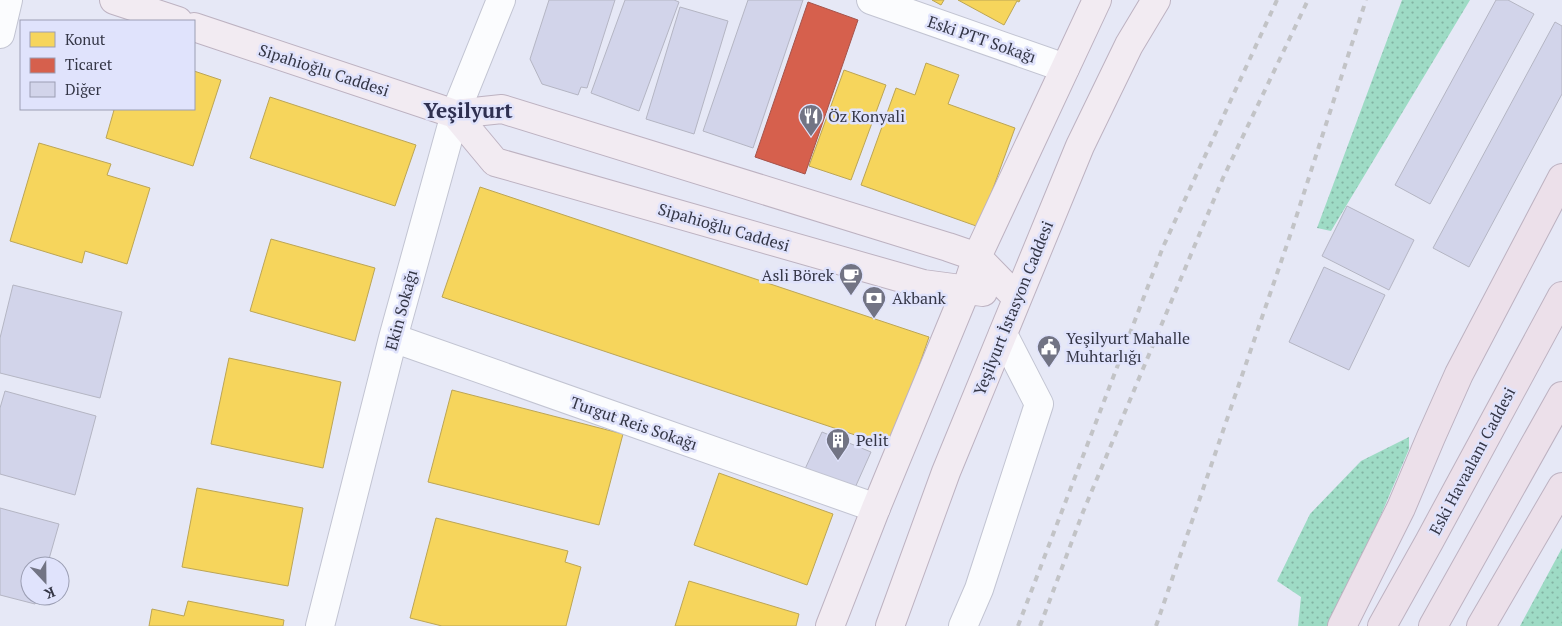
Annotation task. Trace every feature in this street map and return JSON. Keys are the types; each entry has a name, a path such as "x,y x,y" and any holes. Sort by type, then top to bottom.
{"highway":[{"path":"1342,626 1401,508 1459,374 1562,178"},
{"name":"Eski Havaalanı Caddesi","path":"1382,626 1562,296"},
{"path":"1433,626 1562,396"},
{"path":"1481,626 1562,487"}],"main road":[{"path":"114,0 175,20"},
{"path":"830,626 876,508 966,290 977,257 1098,0"},
{"name":"Yeşilyurt İstasyon Caddesi","path":"890,626 946,472 1003,334 1016,297 1080,146 1129,45 1156,0"},
{"name":"Sipahioğlu Caddesi","path":"195,27 455,114 502,109 977,257"},
{"name":"Sipahioğlu Caddesi","path":"455,114 495,162 923,284 1016,297"},
{"path":"977,257 1016,297"}],"street":[{"path":"0,34 8,0"},
{"name":"Ekin Sokağı","path":"320,626 393,338 455,114 500,0"},
{"name":"Eski PTT Sokağı","path":"871,0 1065,68"},
{"path":"963,626 979,589 1039,404 1003,334"},
{"name":"Turgut Reis Sokağı","path":"393,338 876,508"}],"green space":[{"path":"1402,0 1470,0 1331,231 1317,228"},
{"path":"1409,437 1409,449 1332,626 1298,626 1301,597 1277,581 1310,514 1361,461"},
{"path":"1562,548 1562,626 1520,626"}],"building: Konut":[{"path":"932,0 944,0 941,5"},
{"path":"958,0 1020,0 1019,2 1017,1 1004,25"},
{"path":"926,63 959,75 948,104 1015,128 979,227 861,185 896,88 915,95"},
{"path":"844,70 886,85 851,180 809,166"},
{"path":"195,71 221,80 193,166 106,138 114,110 195,110"},
{"path":"270,97 416,145 395,206 250,158"},
{"path":"39,143 111,164 107,175 150,188 127,264 85,251 82,263 10,241"},
{"path":"480,187 929,337 891,447 442,297"},
{"path":"271,239 375,268 355,341 250,311"},
{"path":"229,358 341,382 323,468 211,444"},
{"path":"452,390 623,434 599,525 428,482"},
{"path":"719,473 833,514 807,585 694,545"},
{"path":"197,488 303,508 288,586 182,567"},
{"path":"436,518 568,551 565,562 581,567 566,626 442,626 410,618"},
{"path":"689,581 799,614 796,626 675,626"},
{"path":"188,601 284,620 283,626 149,626 152,609 184,616"}],"building: Ticaret":[{"path":"808,2 858,20 805,174 755,157"}],"building: Diğer":[{"path":"549,0 615,0 587,88 581,87 578,95 542,84 530,59"},
{"path":"625,0 674,0 679,2 639,111 591,93"},
{"path":"748,0 803,0 753,148 703,131"},
{"path":"1496,0 1508,0 1534,14 1430,204 1395,185"},
{"path":"680,7 728,21 694,134 646,119"},
{"path":"1555,22 1562,26 1562,94 1469,267 1433,248"},
{"path":"1347,206 1414,240 1389,290 1322,256"},
{"path":"1324,267 1385,295 1349,370 1289,342"},
{"path":"13,285 122,312 100,398 0,373 0,338"},
{"path":"5,391 96,416 75,495 0,474 0,408"},
{"name":"Pelit","path":"822,432 871,452 854,490 805,469"},
{"path":"0,508 59,524 50,556 20,556 20,600 0,595"}],"railway":[{"path":"1018,626 1163,247 1277,0"},
{"path":"1040,626 1083,512 1223,178 1308,0"},
{"path":"1156,626 1293,227 1366,0"}],"place":[{"name":"Öz Konyali","path":"811,137"},
{"name":"Asli Börek","path":"851,296"},
{"name":"Akbank","path":"874,319"},
{"name":"Yeşilyurt Mahalle Muhtarlığı","path":"1049,368"},
{"name":"Pelit","path":"838,461"}],"district":[{"name":"Yeşilyurt","path":"468,110"}]}
